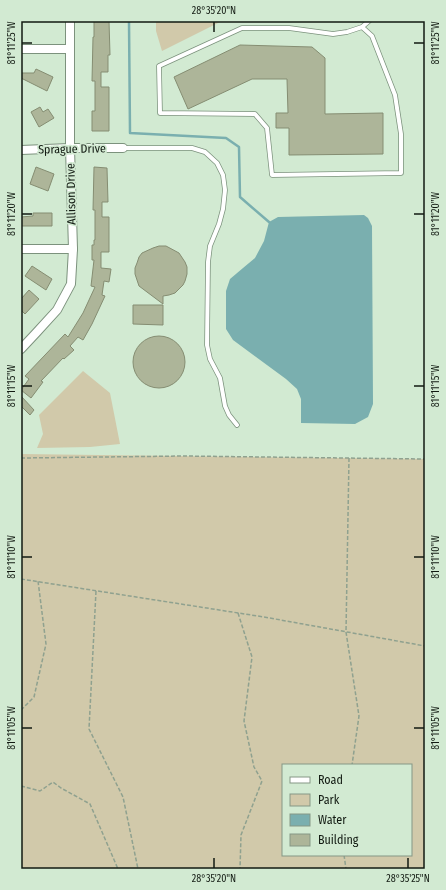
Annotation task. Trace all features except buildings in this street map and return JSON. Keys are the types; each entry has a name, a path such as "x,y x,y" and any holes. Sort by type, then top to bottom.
{"street":[{"name":"Allison Drive","path":"21,349 57,310 71,284 73,249 70,148 70,21"},
{"path":"21,49 70,49"},
{"name":"Sprague Drive","path":"21,150 123,148"},
{"path":"21,249 73,249"}],"lane":[{"path":"362,28 372,36 395,95 401,134 400,173 272,175 267,128 255,114 160,114 159,66 242,28 289,28 333,34 362,28 369,21"},
{"path":"123,148 192,148 205,152 217,163 223,175 225,190 223,209 210,246 208,262 207,345 210,359 220,378 225,406 229,415 237,425"}],"path":[{"path":"21,458 184,456 425,458"},
{"path":"349,458 346,632 359,716 352,764"},
{"path":"21,579 238,613 425,646"},
{"path":"21,710 34,697 46,644 38,582"},
{"path":"96,591 89,729 124,797 138,869"},
{"path":"238,613 252,657 244,721 254,767 262,781 241,835 240,869"},
{"path":"21,786 40,791 53,782 90,804 118,869"},
{"path":"344,856 346,869"}],"green space":[{"path":"156,21 222,21 162,51 156,31"},
{"path":"83,371 110,393 120,444 90,447 37,448 43,434 39,415"},
{"path":"21,454 425,459 425,869 21,869"}],"water":[{"path":"364,215 368,218 372,226 373,404 368,417 355,424 301,423 301,399 297,389 286,379 233,340 226,329 226,291 230,279 255,258 264,241 269,222 278,217"}],"waterway":[{"path":"129,21 130,133 226,138 239,147 240,197 269,222"}]}
